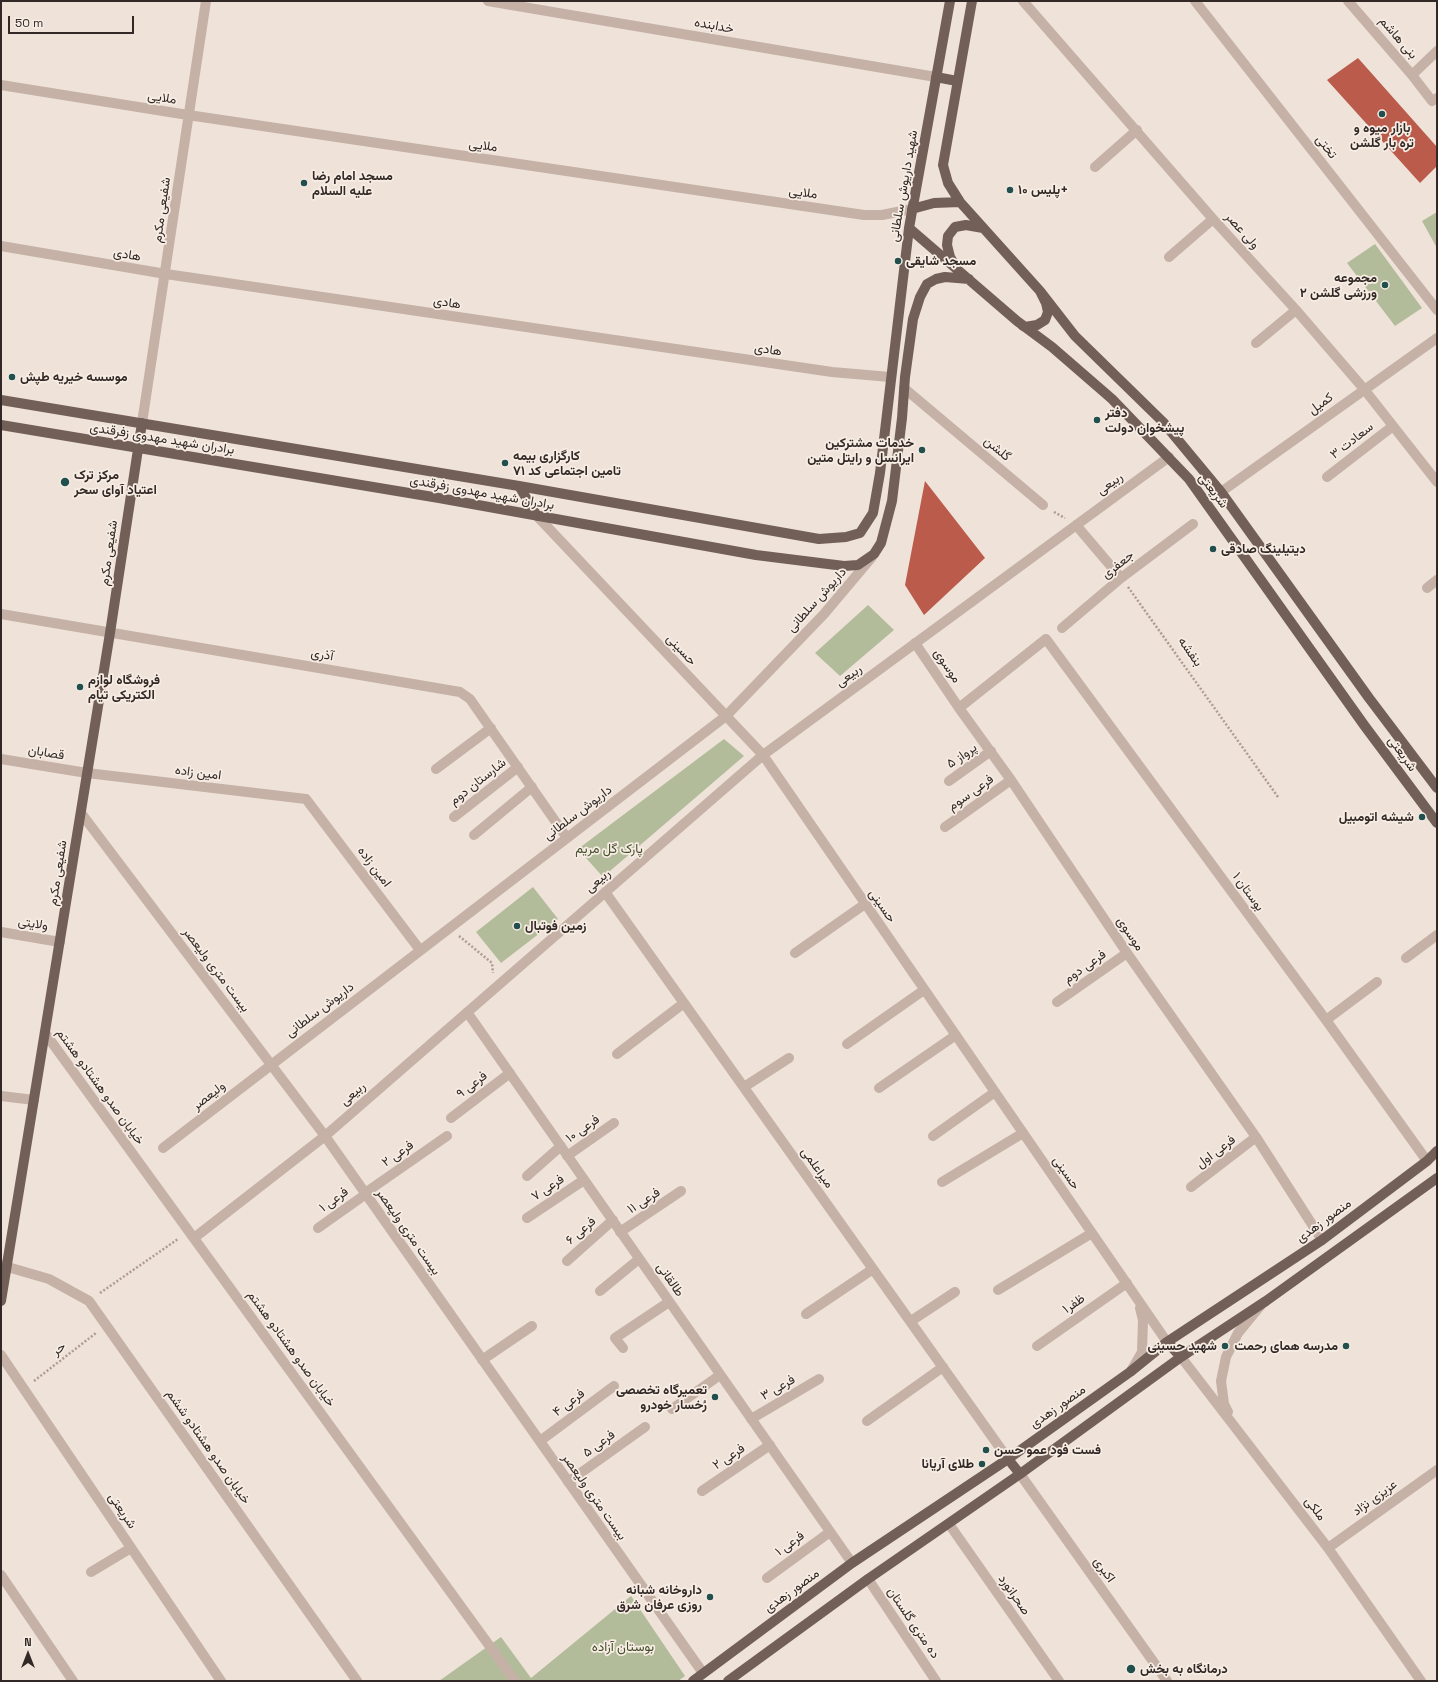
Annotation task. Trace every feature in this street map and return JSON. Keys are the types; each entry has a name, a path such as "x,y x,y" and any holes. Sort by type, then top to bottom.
{"main road":[{"name":"شهید داریوش سلطانی","path":"880,473 909,228 950,1"},
{"path":"936,77 957,80 972,1"},
{"name":"شریعتی","path":"957,80 943,164 948,183 960,202 1040,291 1075,336 1163,422 1221,492 1369,698 1437,788"},
{"name":"ملایی","path":"912,210 934,203 960,202"},
{"path":"957,269 950,257 947,245 948,236 955,227 966,225 983,228"},
{"name":"شریعتی","path":"909,228 1017,321 1052,347 1112,400 1189,479 1364,725 1437,823"},
{"path":"890,382 904,388 913,319 920,296 927,284 945,277 969,279"},
{"path":"1017,321 1025,327 1037,325 1045,320 1048,312 1046,303 1040,291"},
{"path":"890,382 905,377"},
{"name":"برادران شهید مهدوی زفرقندی","path":"1,425 537,516 756,555 844,566 858,565 874,554 882,543 892,501 904,388"},
{"name":"برادران شهید مهدوی زفرقندی","path":"1,400 519,486 819,539 846,537 860,533 873,512 880,473"},
{"name":"شفیعی مکرم","path":"1,1301 4,1266 34,1100 88,773 142,423"},
{"path":"519,486 537,516"},
{"name":"منصور زهدی","path":"693,1681 705,1677 852,1563 1008,1458 1130,1372 1167,1342 1322,1240 1427,1161 1437,1151"},
{"path":"728,1681 868,1579 1020,1474 1181,1357 1266,1301 1437,1178"},
{"path":"1167,1342 1181,1357"},
{"path":"1008,1458 1020,1474"}],"street":[{"name":"شفیعی مکرم","path":"142,423 166,274 188,115 206,1"},
{"name":"خدابنده","path":"488,1 936,77"},
{"name":"ولی عصر","path":"1023,1 1364,389 1437,482"},
{"name":"تختی","path":"1195,1 1437,310"},
{"name":"بنی هاشم","path":"1348,1 1436,102"},
{"path":"1412,75 1437,51"},
{"name":"ملایی","path":"1,85 188,115 864,215 882,215 912,210"},
{"path":"1095,167 1137,130"},
{"path":"1169,257 1213,219"},
{"name":"هادی","path":"1,246 166,274 890,382"},
{"path":"1256,343 1296,310"},
{"name":"کمیل","path":"1221,492 1437,338"},
{"name":"گلشن","path":"904,388 1043,505"},
{"name":"سعادت ۳","path":"1327,477 1393,426"},
{"name":"ربیعی","path":"194,1238 325,1136 763,755 1169,457"},
{"name":"حسینی","path":"537,516 763,755 1167,1342"},
{"name":"جعفری","path":"1062,628 1122,578 1193,524"},
{"path":"1076,525 1122,578"},
{"name":"داریوش سلطانی","path":"271,1064 726,716 824,614 874,554"},
{"path":"1428,588 1437,580"},
{"name":"آذری","path":"1,614 460,692 470,699 567,838"},
{"name":"بوستان ۱","path":"959,708 1046,639 1326,1020 1427,1161"},
{"name":"موسوی","path":"915,643 959,708 1011,780 1127,953 1256,1137 1322,1240"},
{"path":"436,769 491,728"},
{"name":"پرواز ۵","path":"949,781 991,751"},
{"name":"قصابان","path":"1,759 88,773"},
{"name":"شارستان دوم","path":"454,817 518,767"},
{"name":"امين زاده","path":"88,773 306,799"},
{"name":"فرعی سوم","path":"945,827 1011,780"},
{"path":"474,835 532,787"},
{"name":"امین زاده","path":"306,799 420,950"},
{"name":"بیست متری ولیعصر","path":"81,813 325,1136 705,1677"},
{"name":"میراعلمی","path":"605,892 1008,1458"},
{"path":"795,953 865,904"},
{"name":"ولایتی","path":"1,932 60,942"},
{"path":"1406,958 1437,935"},
{"name":"فرعی دوم","path":"1057,1002 1127,953"},
{"path":"1326,1020 1377,982"},
{"path":"847,1044 924,990"},
{"path":"617,1054 684,1003"},
{"name":"طالقانی","path":"467,1012 852,1563"},
{"name":"خیابان صدو هشتادو هشتم","path":"45,1033 515,1681"},
{"path":"879,1088 956,1035"},
{"path":"744,1087 789,1058"},
{"name":"ولیعصر","path":"163,1148 271,1064"},
{"name":"فرعی ۹","path":"452,1118 510,1073"},
{"path":"933,1136 995,1092"},
{"path":"1,1096 34,1100"},
{"name":"فرعی ۱۰","path":"567,1156 614,1122"},
{"path":"942,1182 1023,1133"},
{"name":"فرعی ۲","path":"365,1193 447,1136"},
{"name":"فرعی اول","path":"1191,1187 1256,1137"},
{"path":"527,1176 561,1146"},
{"name":"فرعی ۷","path":"527,1218 584,1180"},
{"name":"فرعی ۱۱","path":"620,1232 682,1191"},
{"name":"فرعی ۱","path":"318,1228 365,1193"},
{"name":"فرعی ۶","path":"567,1261 613,1220"},
{"path":"998,1290 1092,1233"},
{"path":"600,1291 639,1259"},
{"name":"خیابان صدو هشتادو ششم","path":"4,1266 49,1278 89,1301 357,1681"},
{"path":"806,1314 873,1269"},
{"name":"ظفر۱","path":"1037,1346 1126,1283"},
{"path":"911,1322 955,1292"},
{"path":"1130,1372 1142,1352 1144,1338 1143,1320 1137,1299"},
{"path":"1234,1425 1224,1404 1221,1382 1226,1357 1238,1333 1266,1301"},
{"path":"623,1348 615,1338 669,1302"},
{"path":"482,1360 532,1326"},
{"name":"شریعتی","path":"1,1355 221,1681"},
{"name":"ملکی","path":"1181,1357 1328,1548 1421,1681"},
{"path":"867,1421 943,1367"},
{"path":"672,1409 720,1375"},
{"name":"فرعی ۳","path":"751,1419 819,1379"},
{"name":"فرعی ۴","path":"540,1441 614,1386"},
{"name":"فرعی ۵","path":"568,1482 645,1427"},
{"name":"فرعی ۲","path":"702,1491 770,1445"},
{"name":"عزیزی نژاد","path":"1328,1548 1437,1470"},
{"name":"اکبری","path":"1020,1474 1167,1681"},
{"name":"صحرانورد","path":"949,1524 1059,1681"},
{"name":"فرعی ۱","path":"767,1578 830,1532"},
{"path":"91,1572 131,1548"},
{"path":"1,1576 73,1681"},
{"name":"ده متری گلستان","path":"868,1579 936,1681"}],"path":[{"path":"1043,505 1076,525"},
{"name":"بنفشه","path":"1122,578 1278,797"},
{"path":"450,928 492,963 493,989"},
{"path":"89,1301 179,1238 194,1238"},
{"name":"حر","path":"24,1389 106,1325"}],"green space":[{"path":"1437,212 1437,248 1422,221"},
{"name":"مجموعه ورزشی گلشن ۲","path":"1375,244 1422,308 1395,326 1347,263"},
{"path":"868,605 894,630 840,676 815,653"},
{"name":"پارک گل مریم","path":"724,739 744,756 603,877 578,849"},
{"name":"زمین فوتبال","path":"533,887 558,919 501,963 476,932"},
{"name":"بوستان آزاده","path":"631,1596 685,1676 678,1681 439,1681 501,1637 531,1678"}],"building":[{"name":"بازار میوه و تره بار گلشن","path":"1358,58 1437,147 1437,166 1420,183 1327,80"},
{"path":"925,481 985,558 924,615 905,585"}],"place":[{"name":"بازار میوه و تره بار گلشن","path":"1382,114"},
{"name":"مسجد امام رضا علیه السلام","path":"304,183"},
{"name":"پلیس ۱۰+","path":"1010,190"},
{"name":"مسجد شایقی","path":"898,261"},
{"name":"مجموعه ورزشی گلشن ۲","path":"1385,285"},
{"name":"موسسه خیریه طپش","path":"12,377"},
{"name":"دفتر پیشخوان دولت","path":"1097,420"},
{"name":"خدمات مشترکین ایرانسل و رایتل متین","path":"922,450"},
{"name":"کارگزاری بیمه تامین اجتماعی کد ۷۱","path":"505,463"},
{"name":"مرکز ترک اعتیاد آوای سحر","path":"65,482"},
{"name":"دیتیلینگ صادقی","path":"1213,549"},
{"name":"فروشگاه لوازم الکتریکی تیام","path":"80,687"},
{"name":"شیشه اتومبیل","path":"1422,817"},
{"name":"زمین فوتبال","path":"517,926"},
{"name":"شهید حسینی","path":"1225,1346"},
{"name":"مدرسه همای رحمت","path":"1346,1346"},
{"name":"تعمیرگاه تخصصی رُخسار خودرو","path":"715,1397"},
{"name":"فست فود عمو حسن","path":"986,1450"},
{"name":"طلای آریانا","path":"982,1464"},
{"name":"داروخانه شبانه روزی عرفان شرق","path":"710,1597"},
{"name":"درمانگاه به بخش","path":"1131,1669"}]}
